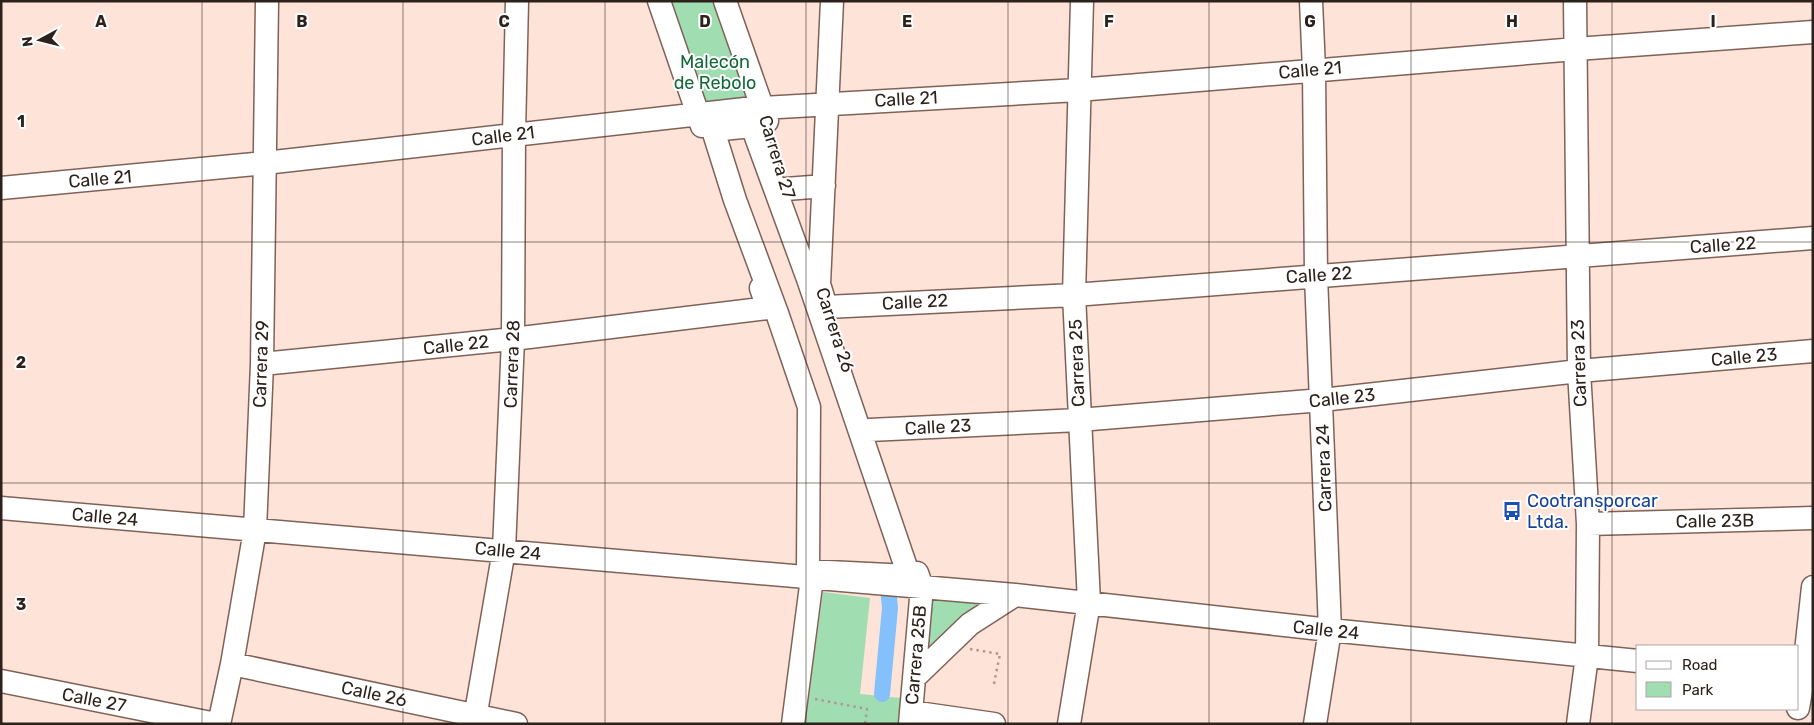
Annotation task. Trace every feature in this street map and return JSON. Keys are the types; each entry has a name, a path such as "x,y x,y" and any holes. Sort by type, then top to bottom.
{"street":[{"name":"Carrera 29","path":"217,724 232,664 255,530 262,364 268,1"},
{"name":"Carrera 28","path":"475,720 504,550 513,339 514,134 518,1"},
{"path":"659,1 702,113"},
{"name":"Carrera 27","path":"725,1 754,109 786,189 819,284"},
{"name":"Carrera 26","path":"832,1 819,284 869,430 914,586"},
{"name":"Carrera 25","path":"1069,724 1089,602 1074,295 1078,90 1082,1"},
{"name":"Carrera 24","path":"1311,1 1314,70 1316,276 1330,630 1316,724"},
{"name":"Carrera 23","path":"1575,1 1576,255 1579,371 1588,524 1587,656 1578,724"},
{"name":"Calle 21","path":"1,188 265,163 702,113 1078,90 1576,48 1813,32"},
{"name":"Calle 22","path":"262,364 513,339 768,308 702,113"},
{"path":"793,724 807,576 809,407 777,313 735,200 713,130 752,126 808,279 909,576 807,576"},
{"path":"786,189 824,186"},
{"name":"Calle 22","path":"826,307 1074,295 1813,238"},
{"name":"Calle 23","path":"869,430 1079,420 1322,400 1579,371 1813,351"},
{"path":"802,407 807,576"},
{"name":"Calle 24","path":"1,508 1016,595 1330,630 1636,661"},
{"name":"Calle 23B","path":"1588,524 1813,518"},
{"name":"Carrera 25B","path":"911,718 915,678 914,586"},
{"path":"1799,705 1805,679 1813,587"},
{"path":"915,678 970,624 1016,595"},
{"name":"Calle 26","path":"232,664 475,720 516,724"},
{"name":"Calle 27","path":"1,682 217,724"},
{"path":"1795,724 1798,710"},
{"path":"911,718 994,724"}],"path":[{"path":"949,646 1000,654 994,684"},
{"path":"797,697 867,708 865,724"}],"green space":[{"name":"Malecón de Rebolo","path":"667,1 712,1 746,96 740,100 702,102"},
{"path":"823,592 870,598 860,694 901,698 898,724 805,724"},
{"path":"931,596 989,602 928,660"}],"waterway":[{"path":"882,694 890,608 887,577"}],"place":[{"name":"Cootransporcar Ltda.","path":"1512,511"}]}
